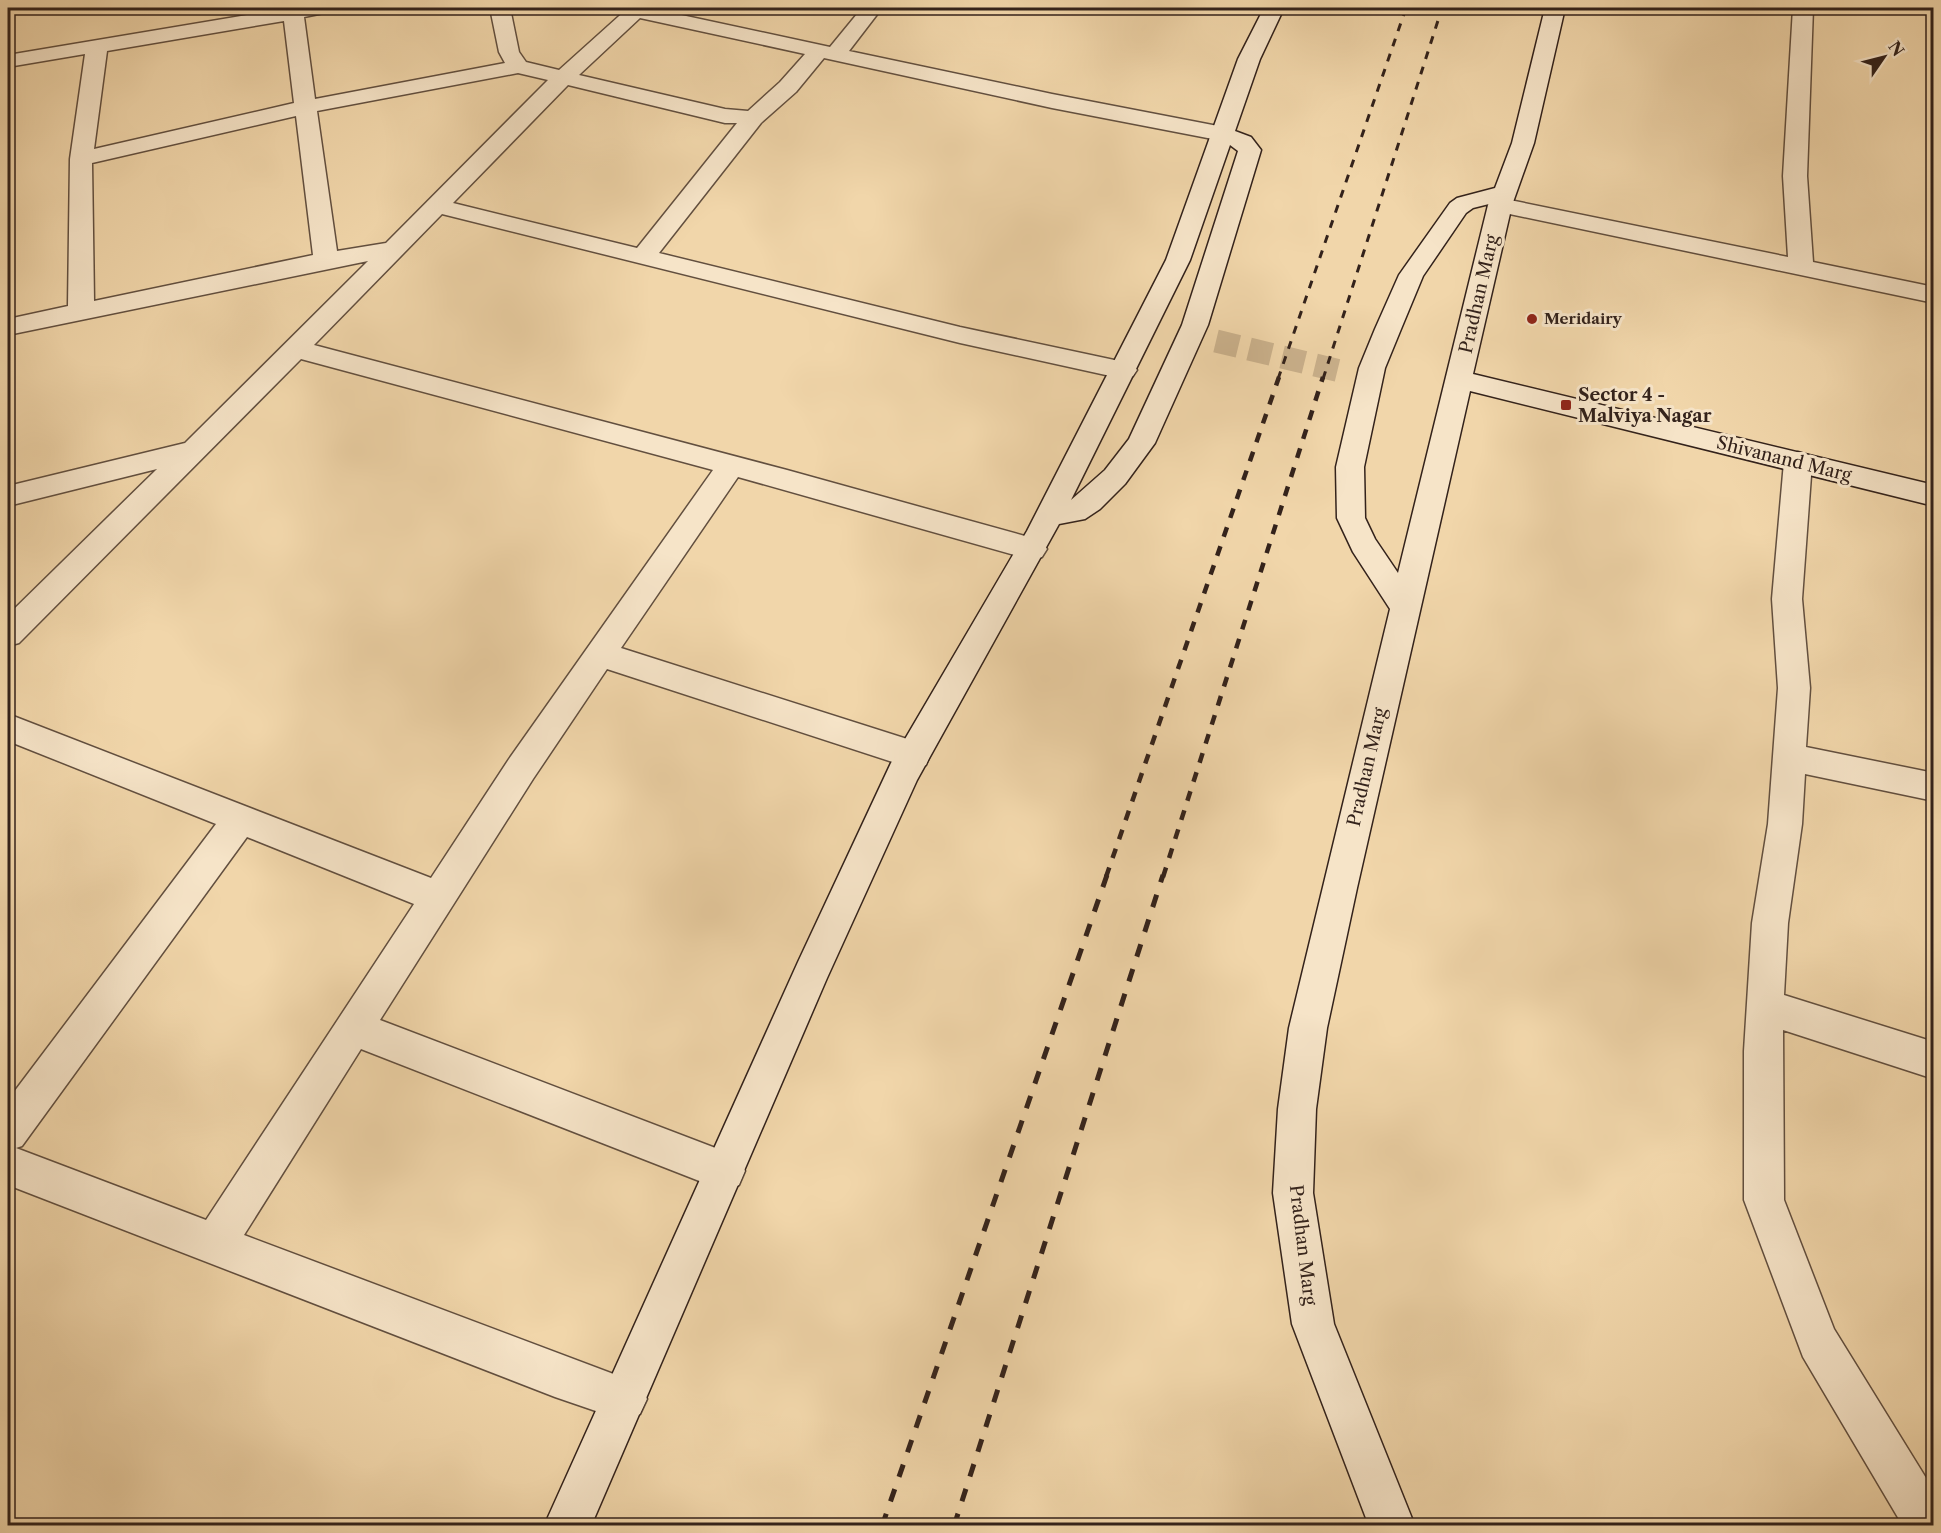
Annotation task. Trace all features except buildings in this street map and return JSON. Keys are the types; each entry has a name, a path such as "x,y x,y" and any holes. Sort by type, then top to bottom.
{"street":[{"path":"8,61 322,8"},
{"path":"500,8 509,52 518,67"},
{"path":"642,258 753,118 827,53 872,8"},
{"path":"567,1526 816,964 914,755 1032,549 1178,260 1249,59 1274,8"},
{"name":"Pradhan Marg","path":"1392,1526 1313,1324 1293,1193 1297,1109 1308,1028 1404,606 1502,199 1523,143 1555,8"},
{"path":"1801,266 1795,176 1803,8"},
{"path":"8,634 296,349 564,77 638,9 827,53 1052,101 1223,134 1243,142 1250,150 1203,338 1141,443 1114,477 1090,502 1075,512 1050,515"},
{"path":"293,14 326,260"},
{"path":"81,313 81,159 97,45"},
{"path":"81,159 305,107 518,67 725,116 753,118"},
{"path":"1404,606 1363,544 1351,518 1350,467 1357,376 1411,275 1458,208 1465,203 1502,199 1934,296"},
{"path":"436,206 960,335 1124,370"},
{"path":"8,327 326,260 393,249"},
{"path":"296,349 731,465 1032,549"},
{"name":"Shivanand Marg","path":"1459,379 1934,496"},
{"path":"8,496 193,451"},
{"path":"1797,462 1787,599 1794,688 1785,824 1770,923 1763,1051 1764,1200 1818,1342 1929,1526"},
{"path":"214,1244 521,769 731,465"},
{"path":"600,654 914,755"},
{"path":"8,727 438,897"},
{"path":"1789,757 1934,787"},
{"path":"8,1132 240,819"},
{"path":"1766,1007 1934,1061"},
{"path":"354,1028 725,1171"},
{"path":"8,1165 544,1371 625,1399"}],"tunnel":[{"path":"1216,341 1344,372"}],"railway":[{"path":"1278,379 1406,8"},
{"path":"1323,379 1442,8"},
{"path":"1106,877 1279,377"},
{"path":"1163,877 1323,377"},
{"path":"882,1526 1107,875"},
{"path":"954,1526 1163,875"}],"place":[{"name":"Meridairy","path":"1532,319"},
{"name":"Sector 4 - Malviya Nagar","path":"1566,405"}]}
